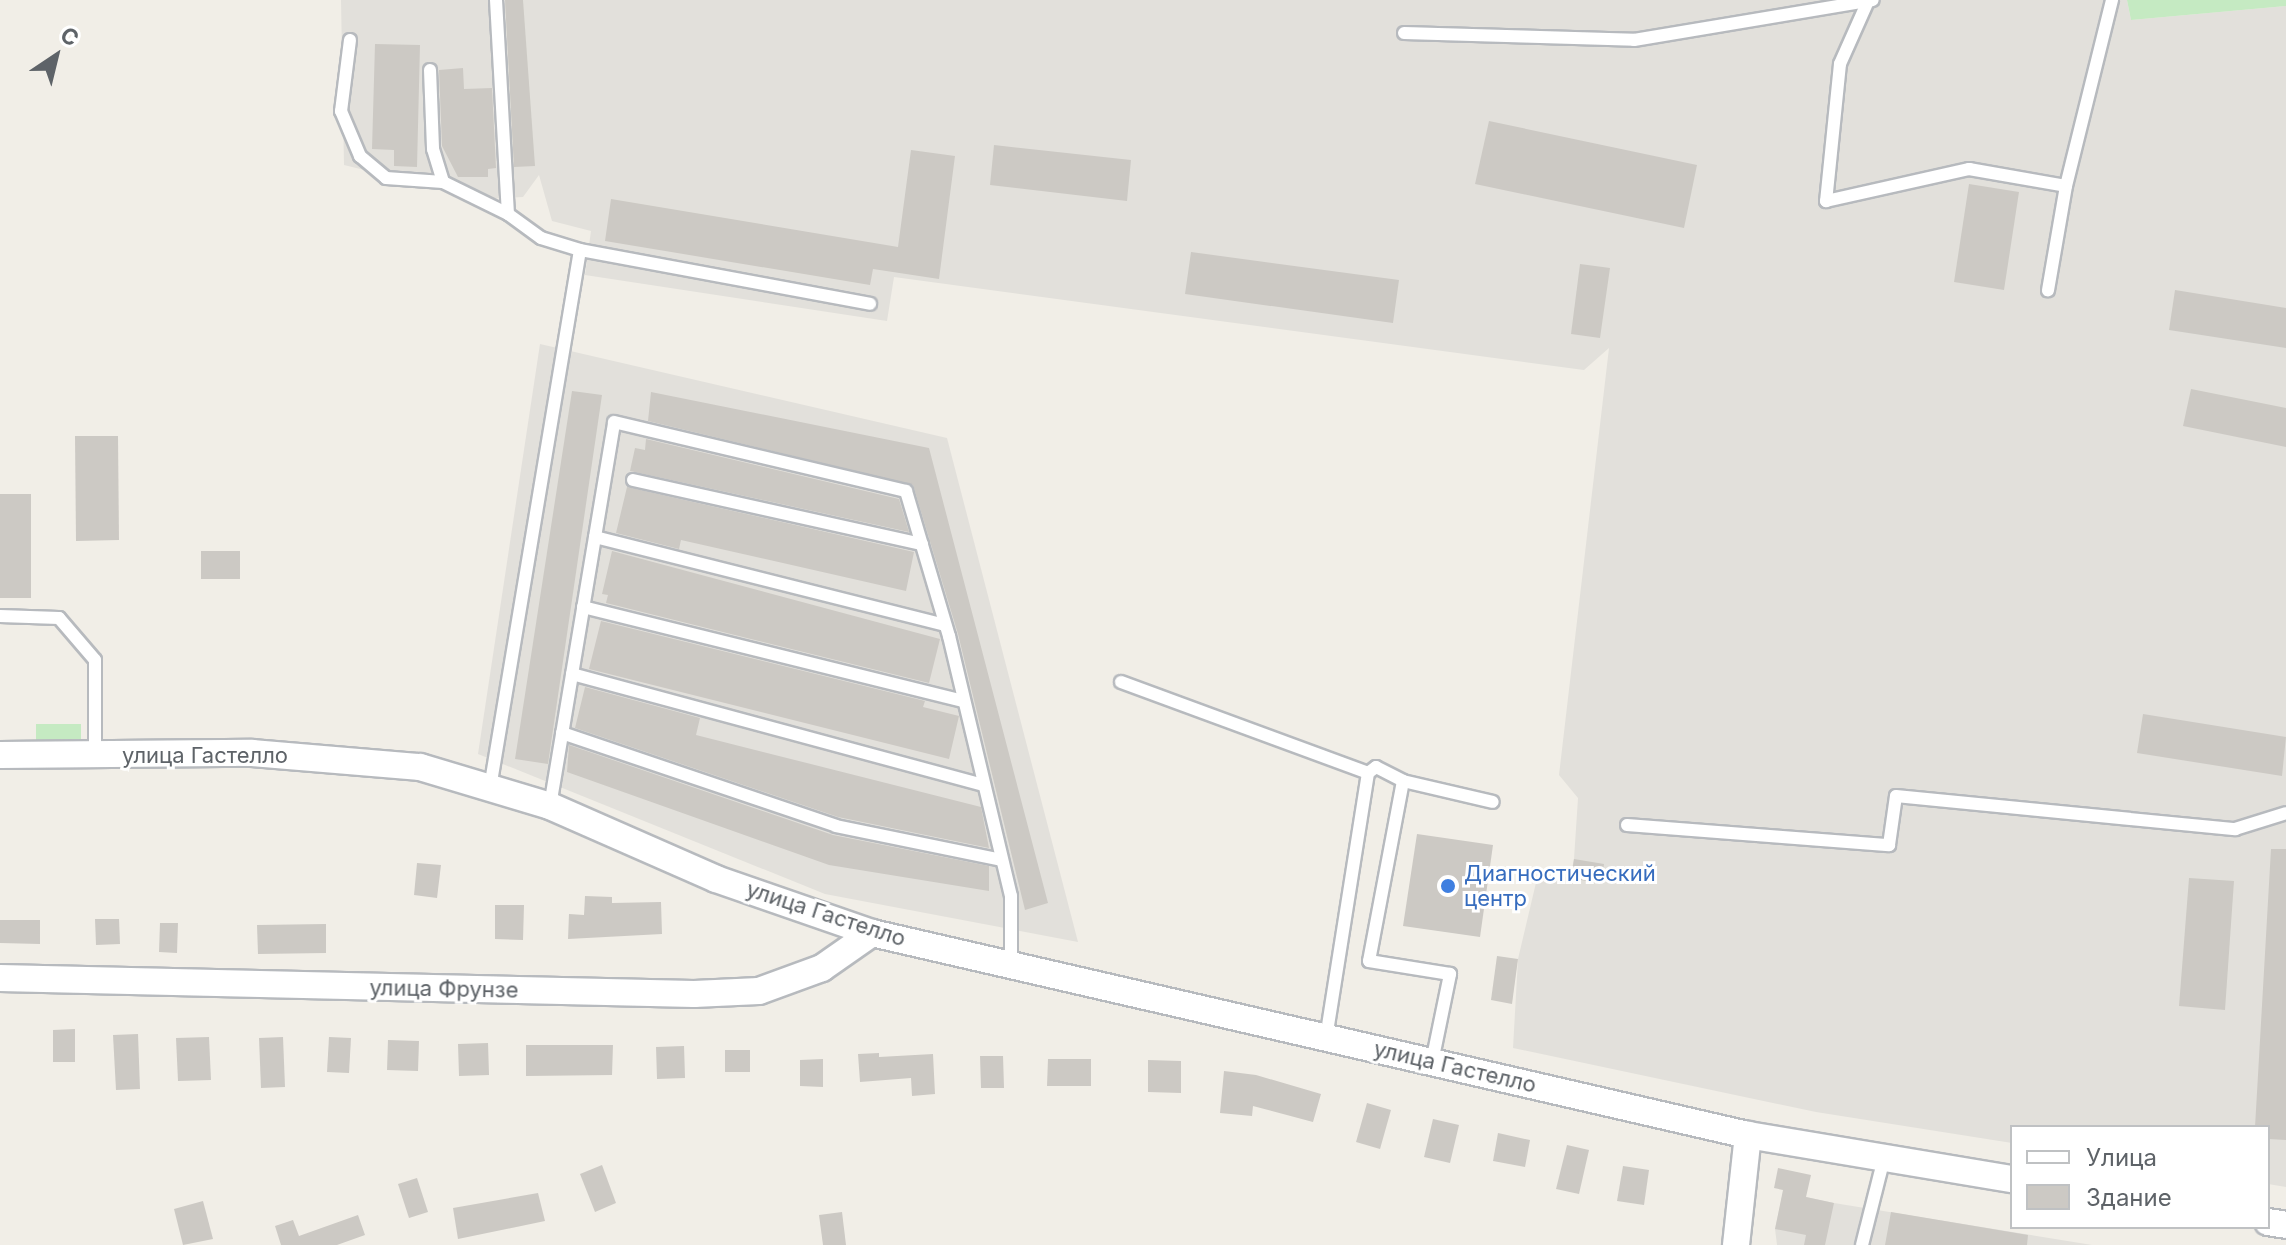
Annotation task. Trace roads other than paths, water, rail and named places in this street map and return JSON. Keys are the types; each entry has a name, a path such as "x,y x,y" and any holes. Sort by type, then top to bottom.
{"street":[{"name":"улица Гастелло","path":"0,755 252,753 420,767 550,806 716,879 872,933 1011,962 1748,1135 2010,1179"},
{"name":"улица Фрунзе","path":"0,978 694,994 759,991 822,968 872,933"},
{"path":"1736,1245 1748,1135"}],"lane":[{"path":"496,0 508,214"},
{"path":"2048,290 2066,186 2112,0"},
{"path":"1871,1 1840,64 1826,201 1969,169 2066,186"},
{"path":"1404,33 1634,40 1871,1"},
{"path":"350,40 341,111 360,156 386,178 443,182 508,214 541,238 580,250 870,304"},
{"path":"430,70 433,149 443,182"},
{"path":"489,789 580,250"},
{"path":"550,806 614,422 906,491 945,625 1011,896 1011,962"},
{"path":"633,480 922,544"},
{"path":"595,537 945,625"},
{"path":"583,607 963,701"},
{"path":"0,616 59,618 95,660 95,756"},
{"path":"572,674 984,785"},
{"path":"1121,682 1368,773"},
{"path":"562,733 836,826 1002,860"},
{"path":"1326,1037 1368,773 1376,767 1403,781 1493,802"},
{"path":"1403,781 1369,961 1450,974 1432,1062"},
{"path":"1627,825 1889,845 1896,796 2235,829 2286,813"},
{"path":"1862,1245 1884,1158"}],"place":[{"name":"Диагностический центр","path":"1448,886"}]}
